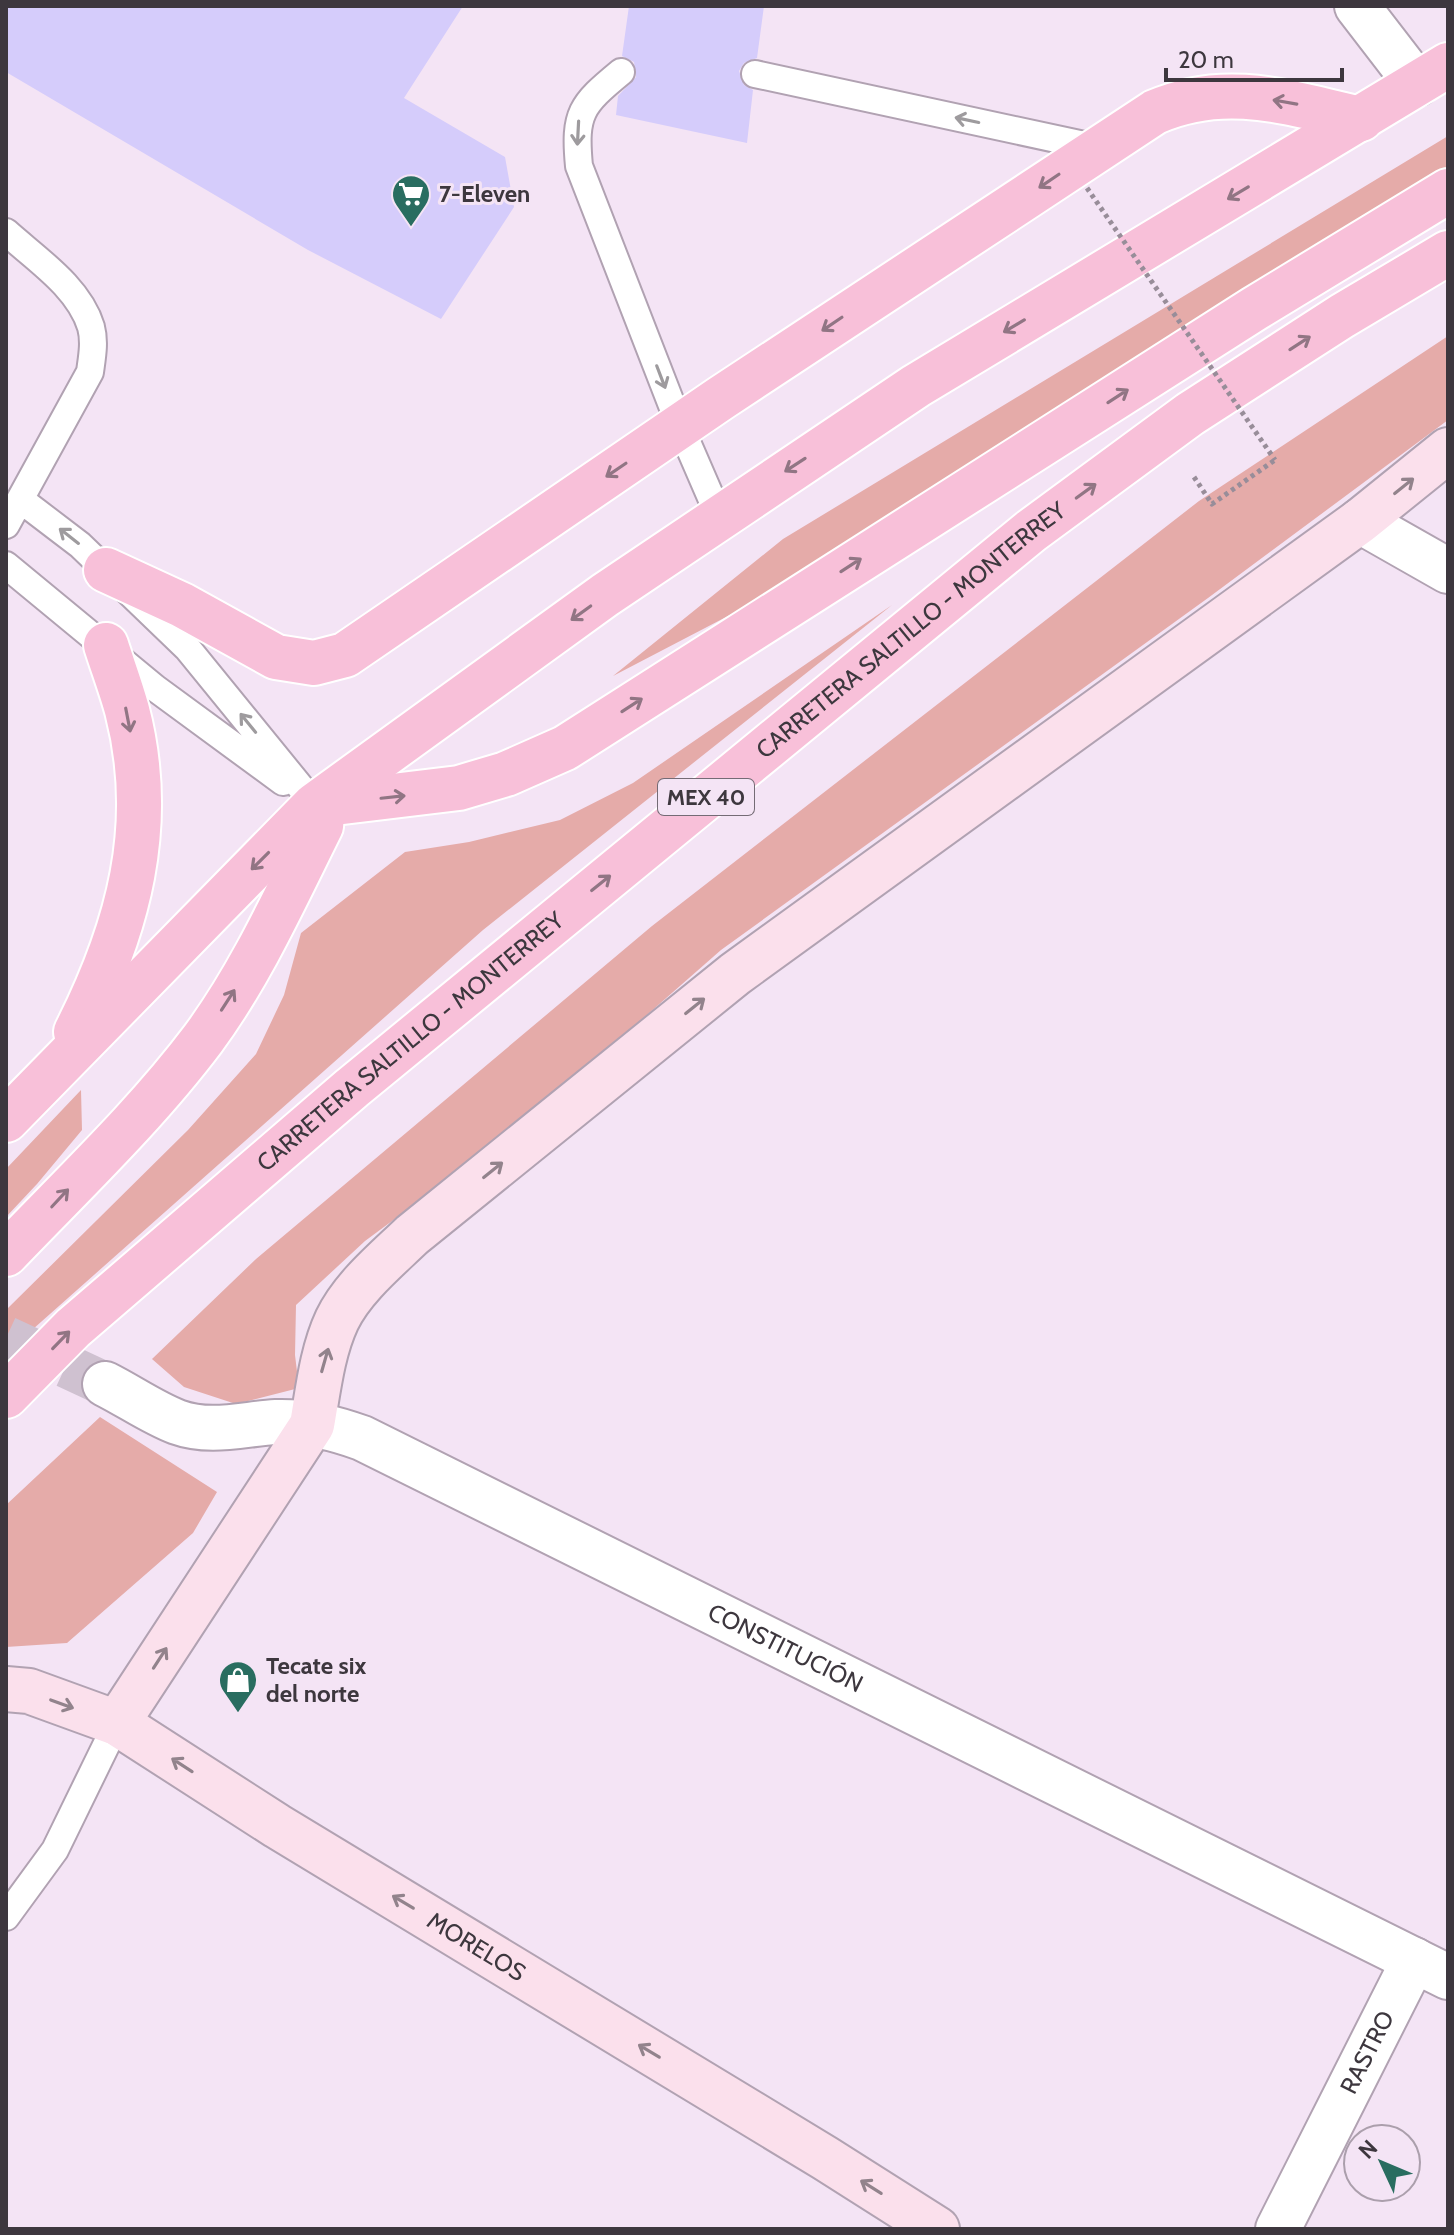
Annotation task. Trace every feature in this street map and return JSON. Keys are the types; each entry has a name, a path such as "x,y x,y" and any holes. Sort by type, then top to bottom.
{"main road":[{"path":"6,1120 315,805 605,595 916,386 1432,74"},
{"path":"106,570 182,605 276,657 314,663 345,655 680,426 1093,168 1155,112 1198,97 1226,95 1282,101 1361,119"},
{"path":"315,805 459,788 506,774 565,748 1254,309 1448,191"},
{"name":"CARRETERA SALTILLO - MONTERREY","path":"6,1396 73,1328 352,1088 1031,531 1190,414 1342,316 1448,253"},
{"path":"60,1064 106,969 124,918 137,849 138,780 127,712 106,645"},
{"path":"6,1254 167,1084 204,1037 267,933 321,826 322,816 315,805"}],"street":[{"path":"1357,6 1432,74"},
{"path":"117,1723 312,1425 322,1369 337,1320 367,1279 412,1235 735,974 1360,521 1448,450"},
{"path":"1360,521 1448,571"},
{"name":"CONSTITUCIÓN","path":"105,1384 178,1423 216,1428 276,1422 334,1428 362,1438 1431,1969"},
{"name":"MORELOS","path":"6,1689 29,1691 117,1723 277,1826 937,2229"},
{"name":"RASTRO","path":"1278,2229 1431,1969"}],"lane":[{"path":"621,72 591,97 577,122 579,166 680,426 719,516"},
{"path":"755,74 1093,168"},
{"path":"6,232 61,280 91,327 93,348 90,372 6,525"},
{"path":"21,500 80,545 188,649 315,805"},
{"path":"6,565 155,688 315,805"},
{"path":"6,1917 55,1850 117,1723"}],"path":[{"path":"1093,168 1275,460 1212,504"}],"shaded area":[{"path":"1448,136 1448,170 1017,433 770,594 613,676 783,539"},
{"path":"1448,336 1448,420 1208,598 721,950 519,1127 365,1241 296,1305 295,1355 299,1388 236,1404 184,1387 152,1359 256,1259 652,926 1199,501"},
{"path":"892,605 483,930 6,1353 6,1310 188,1130 256,1054 284,995 301,933 405,852 469,842 560,820 633,783"},
{"path":"81,1090 82,1130 6,1217 6,1169"},
{"path":"100,1417 217,1492 193,1533 67,1643 6,1647 6,1505"}],"building":[{"path":"6,6 463,6 404,98 505,157 514,207 441,319 308,250 6,72"},
{"path":"629,6 764,6 757,58 744,63 739,71 744,85 753,90 747,143 616,115 618,96 636,77 634,62 622,56"}],"tunnel":[{"path":"6,1338 105,1384"}],"place":[{"name":"7-Eleven","path":"411,228"},
{"name":"Tecate six del norte","path":"238,1714"}]}
